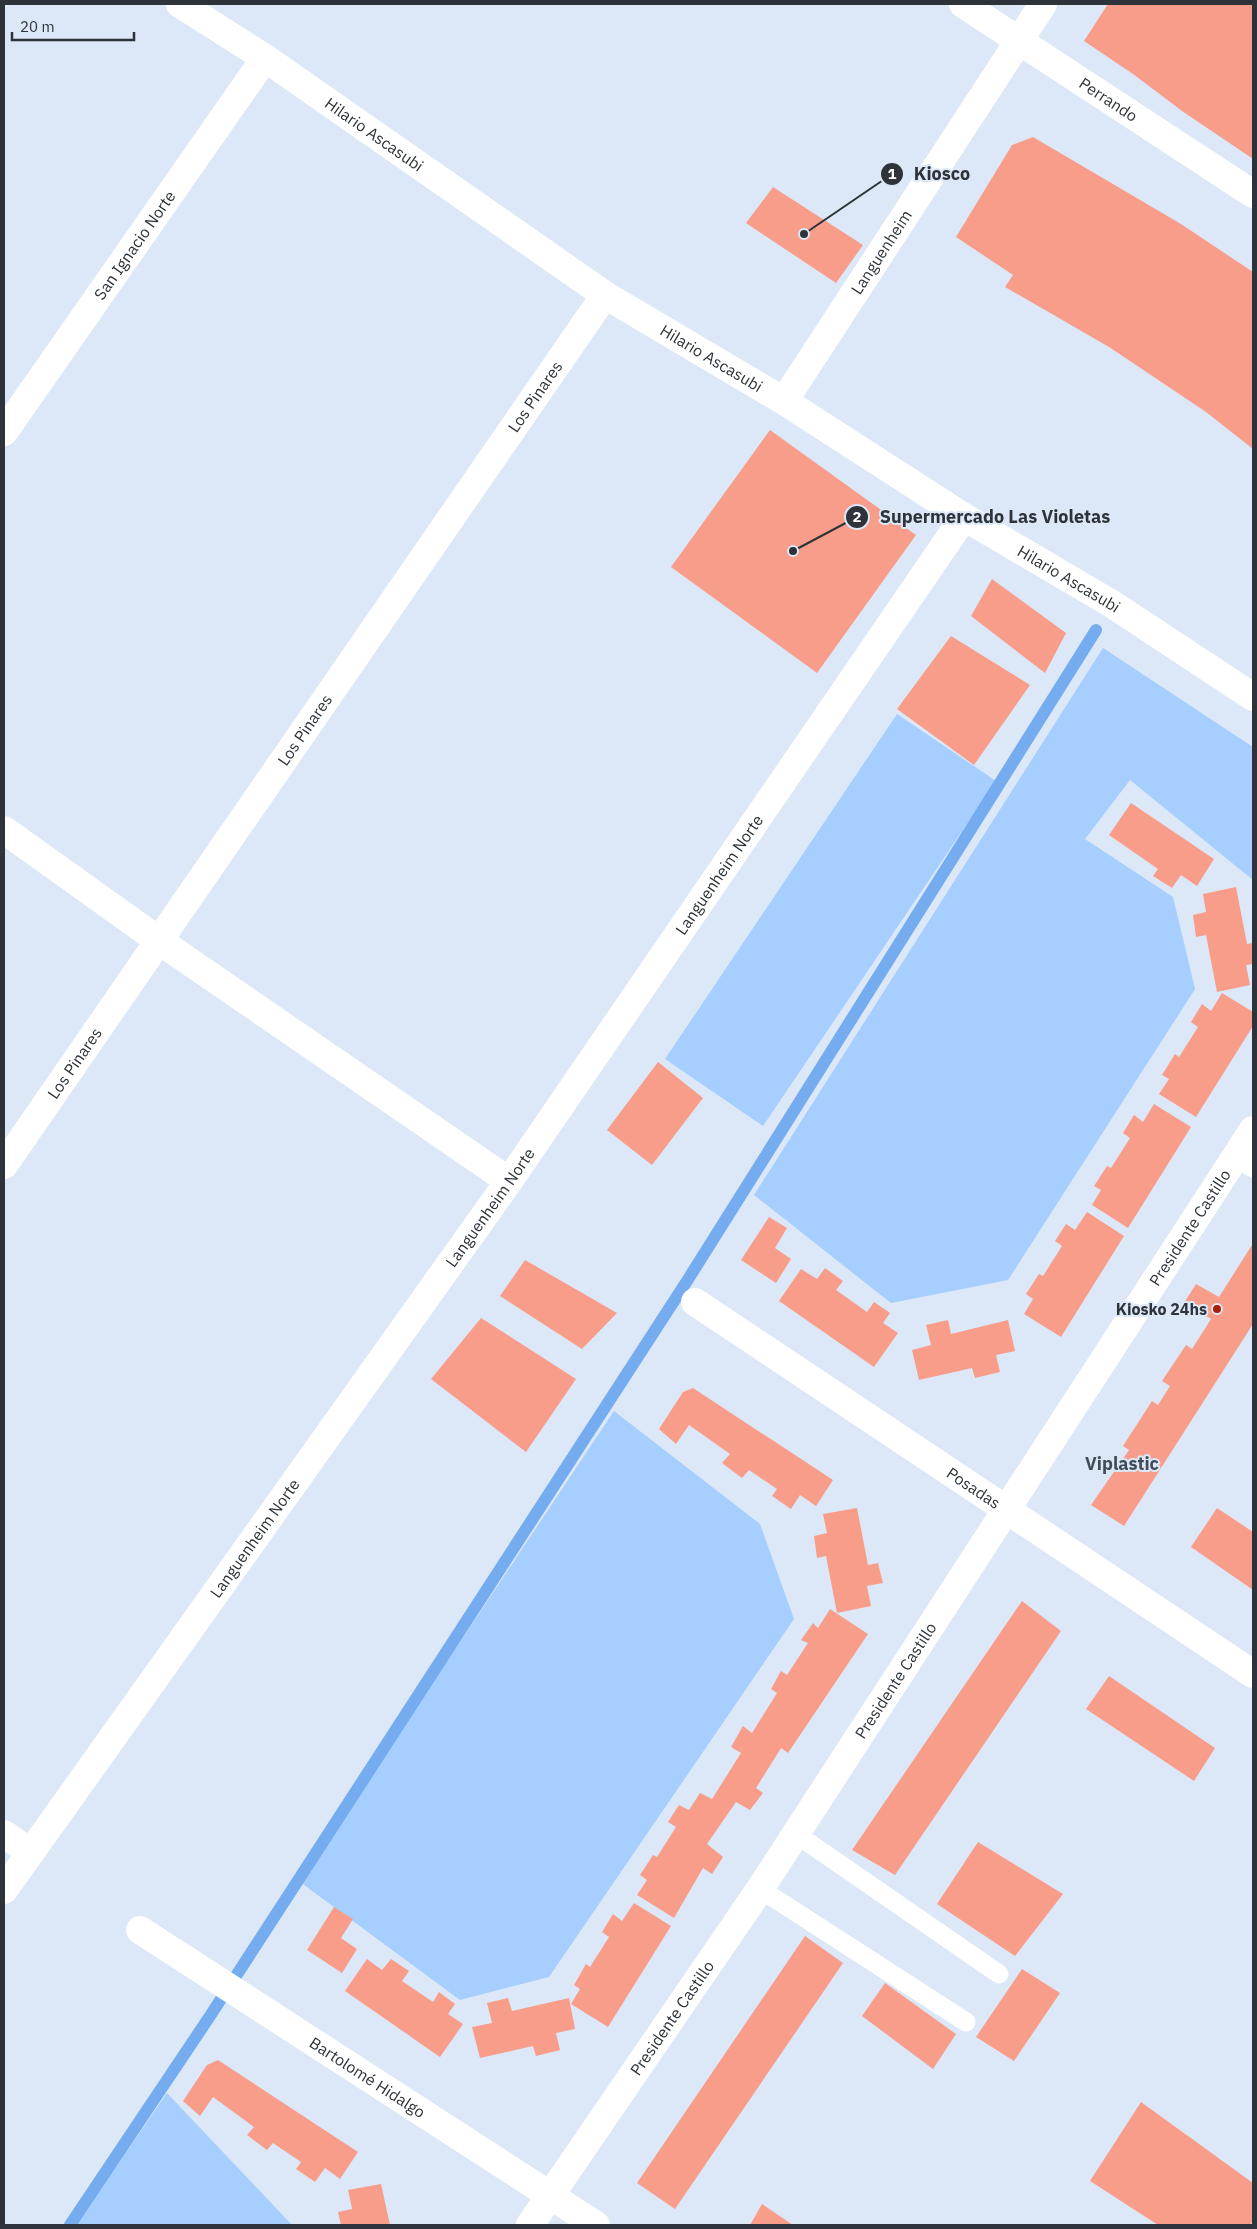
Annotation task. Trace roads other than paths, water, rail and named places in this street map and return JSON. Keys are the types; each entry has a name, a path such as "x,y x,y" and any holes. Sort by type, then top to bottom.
{"street":[{"name":"Hilario Ascasubi","path":"180,4 265,58 605,295 784,401 964,517 1112,604 1253,697"},
{"name":"Perrando","path":"963,4 1253,194"},
{"name":"Languenheim","path":"784,401 1043,4"},
{"name":"San Ignacio Norte","path":"4,432 265,58"},
{"name":"Los Pinares","path":"4,1164 605,295"},
{"name":"Languenheim Norte","path":"4,1890 510,1181 964,517"},
{"path":"4,830 158,940 510,1181"},
{"name":"Presidente Castillo","path":"530,2225 760,1889 1006,1510 1244,1163 1253,1130"},
{"name":"Posadas","path":"695,1302 1253,1674"},
{"path":"4,1834 30,1852"},
{"name":"Bartolomé Hidalgo","path":"140,1930 596,2225"}],"lane":[{"path":"796,1834 998,1974"},
{"path":"760,1889 966,2022"}],"waterway":[{"path":"70,2225 210,2016 687,1281 1096,630"}],"place":[{"name":"Kiosco","path":"804,234"},
{"name":"Supermercado Las Violetas","path":"793,551"},
{"name":"Kiosko 24hs","path":"1217,1309"}],"district":[{"name":"Viplastic","path":"1122,1464"}]}
